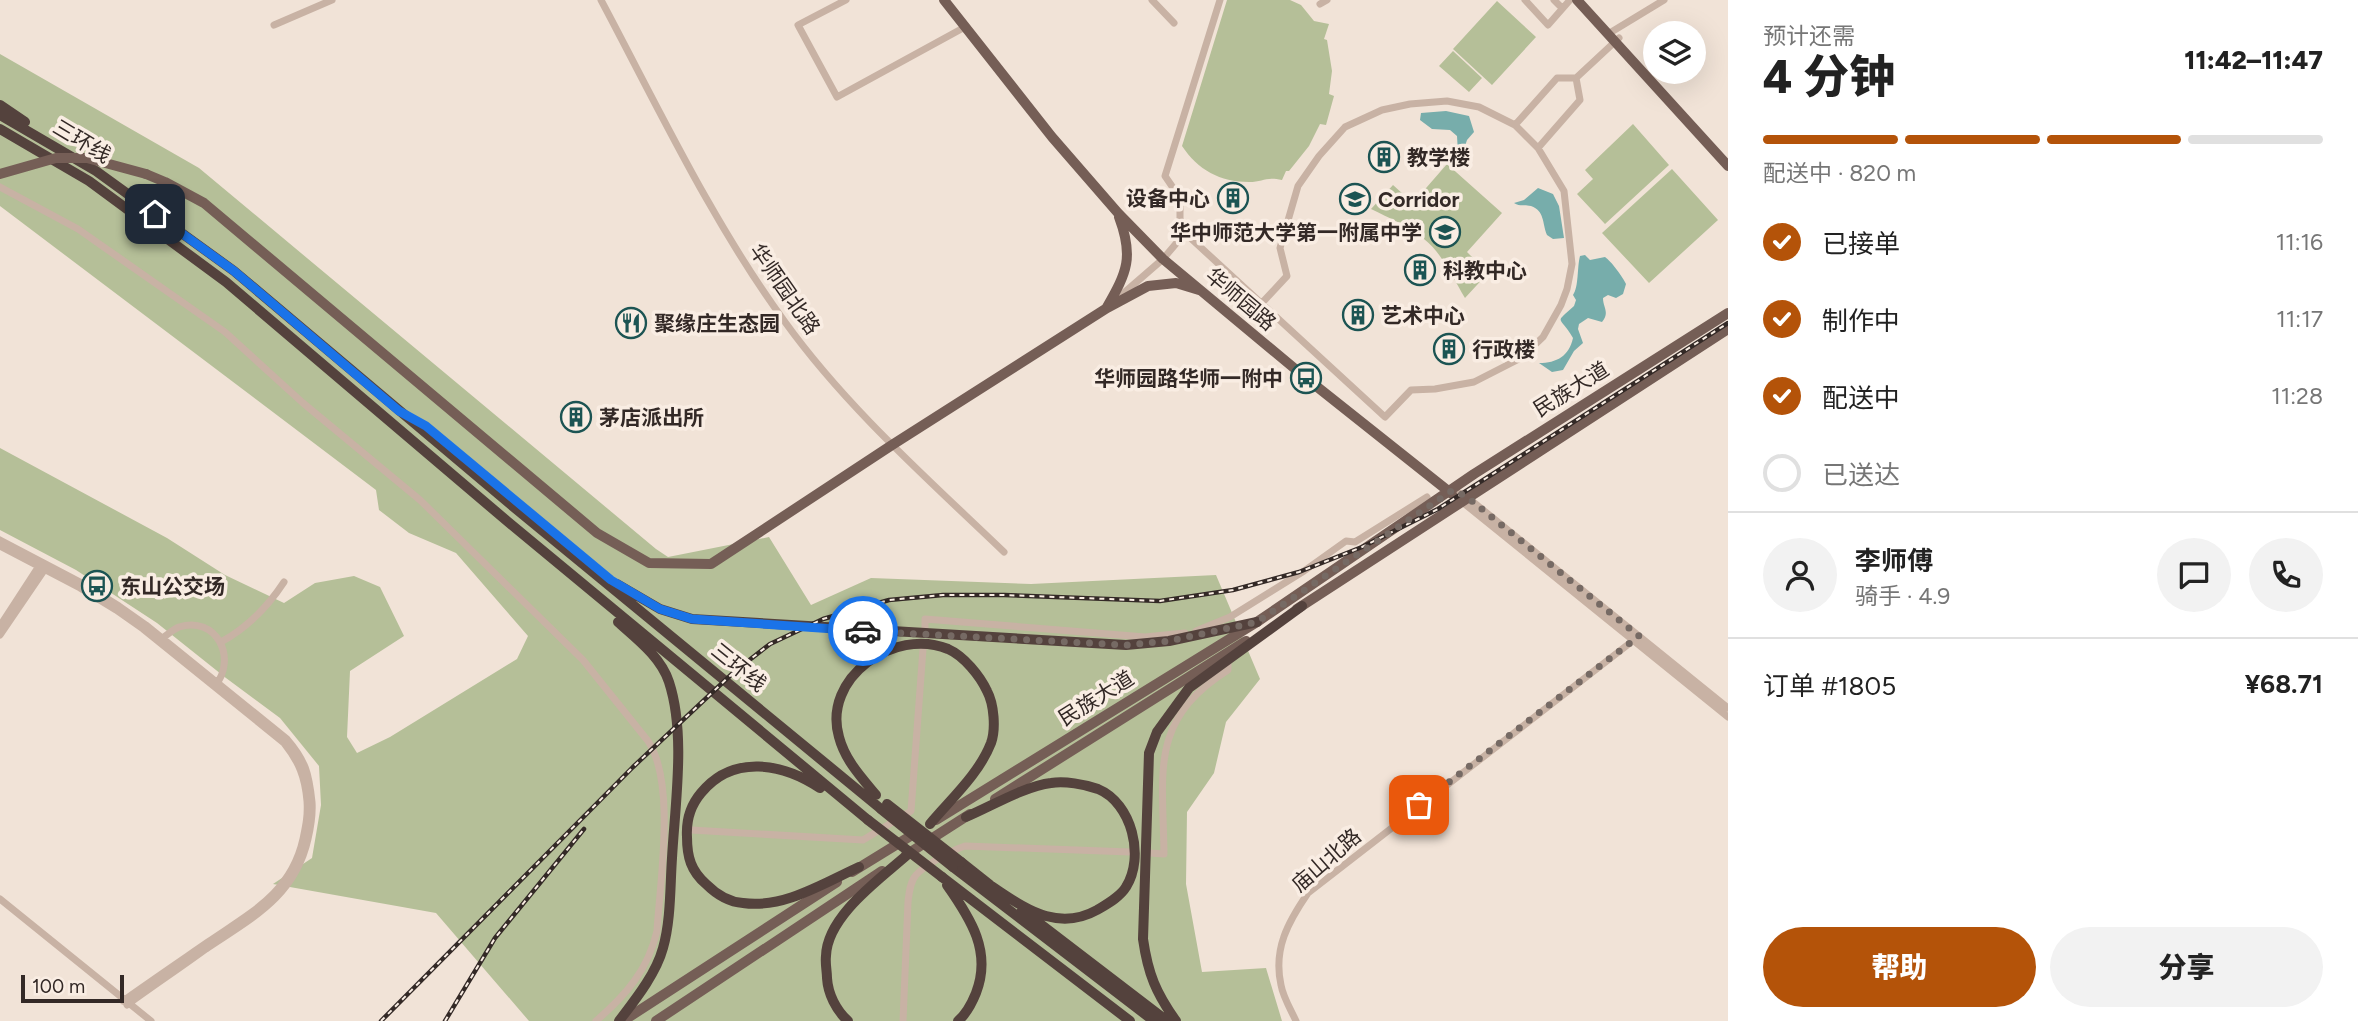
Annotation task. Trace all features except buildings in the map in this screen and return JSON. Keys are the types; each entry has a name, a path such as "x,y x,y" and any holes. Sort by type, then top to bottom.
{"highway":[{"path":"0,105 93,176"},
{"name":"三环线","path":"0,115 234,271 399,411 957,865 1154,1021"},
{"name":"三环线","path":"0,129 93,176 226,282 507,521 868,820 1130,1021"},
{"path":"0,138 93,176"},
{"path":"399,411 426,426 876,795"},
{"path":"507,521 642,644 664,673 674,705 676,787 663,949 621,1021"},
{"path":"611,580 660,609 692,619 722,622 1126,645 1169,641 1257,622"},
{"path":"1176,1021 1157,994 1147,968 1143,939 1149,753 1157,732 1189,688 1302,606"},
{"path":"884,806 853,768 838,735 837,708 843,691 853,674 871,657 900,646 920,644 948,649 967,663 984,683 990,697 992,741 978,766 930,824"},
{"path":"859,867 790,898 768,903 743,904 716,893 696,874 687,854 686,826 692,803 710,781 733,769 755,766 774,768 810,781 868,820"},
{"path":"957,865 1044,916 1070,920 1090,914 1110,903 1126,889 1133,872 1136,846 1132,829 1117,805 1100,790 1072,783 1049,783 966,817"},
{"path":"848,1021 841,1015 828,989 825,953 835,926 852,904 906,855"},
{"path":"942,877 968,915 983,958 982,978 973,1002 958,1021"},
{"path":"985,882 1167,1021"}],"main road":[{"name":"华师园路","path":"944,0 1052,137 1118,213 1163,259 1464,499"},
{"path":"1577,0 1728,158"},
{"path":"1583,0 1728,166"},
{"path":"0,174 56,158 87,158 165,181 204,203 597,533 649,563 711,564 1107,308 1148,286 1176,284 1199,290"},
{"path":"1107,308 1125,276 1129,241 1118,213"},
{"name":"民族大道","path":"621,1021 859,867 1257,622 1474,474 1728,313"},
{"name":"民族大道","path":"656,1021 906,855 1302,606 1728,329"}],"street":[{"path":"274,25 332,0"},
{"name":"华师园北路","path":"601,0 711,208 748,270 786,324 822,369 892,445 1004,552"},
{"path":"846,0 798,25 837,97 965,27"},
{"path":"1152,0 1174,23"},
{"path":"1220,0 1165,176 1180,198 1180,218 1185,233 1261,304 1385,417 1411,390 1474,382 1521,358 1551,325 1567,289 1572,264 1564,191 1538,148 1515,125 1479,107 1447,101 1410,104 1382,110 1345,127 1319,156 1298,186 1280,248 1287,275 1261,304"},
{"path":"1525,0 1548,25 1570,0"},
{"path":"1554,0 1562,9"},
{"path":"1515,125 1557,79 1576,78 1613,36 1664,0"},
{"path":"1538,148 1580,100 1576,78"},
{"path":"0,187 78,229 225,332 303,403 420,500 583,660 648,741 653,749 664,793 665,829 657,931 644,968 631,988 596,1021"},
{"path":"1107,308 1163,259 1185,233"},
{"path":"925,628 925,619 1145,637 1198,630 1230,617 1346,541 1355,542 1427,497"},
{"path":"1464,499 1637,639 1728,708"},
{"path":"0,540 161,640 284,743 296,758 304,776 308,816 296,864 287,878 266,902 126,1002"},
{"path":"0,546 43,566"},
{"path":"0,626 43,566"},
{"path":"0,635 43,566"},
{"path":"221,642 255,619 275,597 284,582"},
{"path":"161,640 180,627 191,626 210,631 221,642 225,659 216,685"},
{"path":"1637,639 1728,718"},
{"name":"庙山北路","path":"1296,1021 1281,987 1277,956 1291,918 1308,893 1637,639"},
{"path":"691,830 863,840 911,811 923,649"},
{"path":"1150,853 1164,854 1163,769 1168,741 1177,718 1191,698 1228,670 1228,660"},
{"path":"903,1021 908,902 915,875 965,846 1130,852"},
{"path":"0,901 148,1021"}],"green space":[{"path":"1227,0 1290,0 1301,5 1314,21 1329,24 1324,39 1327,40 1332,71 1329,94 1334,96 1326,125 1320,124 1309,146 1289,171 1286,171 1282,180 1249,182 1219,177 1195,162 1182,146"},
{"path":"1497,1 1536,37 1492,85 1453,49"},
{"path":"1453,51 1482,78 1469,92 1439,66"},
{"path":"0,54 199,168 668,557 769,537 811,605 871,578 1031,584 1216,575 1260,679 1226,722 1214,773 1187,812 1186,884 1202,972 1266,968 1282,1021 529,1021 436,913 273,884 312,858 321,805 319,766 280,718 157,623 76,570 0,530 0,448 167,538 225,575 284,603 315,583 354,576 380,587 404,636 350,671 347,737 357,753 390,737 517,659 528,636 456,553 409,533 379,510 376,490 0,206"},
{"path":"1633,124 1669,165 1605,224 1577,194 1593,179 1585,170"},
{"path":"1447,164 1502,213 1467,252 1488,273 1465,298 1447,266 1430,245 1412,230 1371,209 1393,185 1413,203"},
{"path":"1672,169 1718,220 1649,283 1602,233"}],"water":[{"path":"1446,111 1469,116 1474,132 1467,140 1462,155 1458,153 1457,136 1450,130 1432,129 1420,120 1421,113"},
{"path":"1538,188 1553,194 1559,206 1564,238 1553,239 1547,235 1541,214 1536,208 1514,203 1524,200"},
{"path":"1585,255 1590,260 1605,257 1617,269 1626,284 1623,294 1616,298 1608,295 1603,298 1606,313 1602,322 1588,318 1579,324 1583,343 1574,351 1563,370 1552,372 1539,363 1551,362 1569,350 1573,338 1561,318 1574,306 1576,300 1573,295 1580,256"}],"railway":[{"path":"381,1021 633,767 734,672 770,644 823,619 889,600 943,595 1004,595 1160,601 1233,590 1299,572 1362,547 1438,509 1728,323"},
{"path":"445,1021 495,938 584,829"}],"way so far":[{"path":"863,631 1126,645 1169,641 1257,622 1453,490 1467,497 1639,636 1419,805"}],"place":[{"name":"教学楼","path":"1384,157"},
{"name":"设备中心","path":"1233,198"},
{"name":"Corridor","path":"1355,199"},
{"name":"华中师范大学第一附属中学","path":"1445,232"},
{"name":"科教中心","path":"1420,270"},
{"name":"艺术中心","path":"1358,315"},
{"name":"聚缘庄生态园","path":"631,323"},
{"name":"行政楼","path":"1449,349"},
{"name":"华师园路华师一附中","path":"1306,378"},
{"name":"茅店派出所","path":"576,417"},
{"name":"东山公交场","path":"97,586"}],"route":[{"path":"155,214 234,271 399,411 426,426 611,580 635,595 660,609 692,619 863,631"}]}
